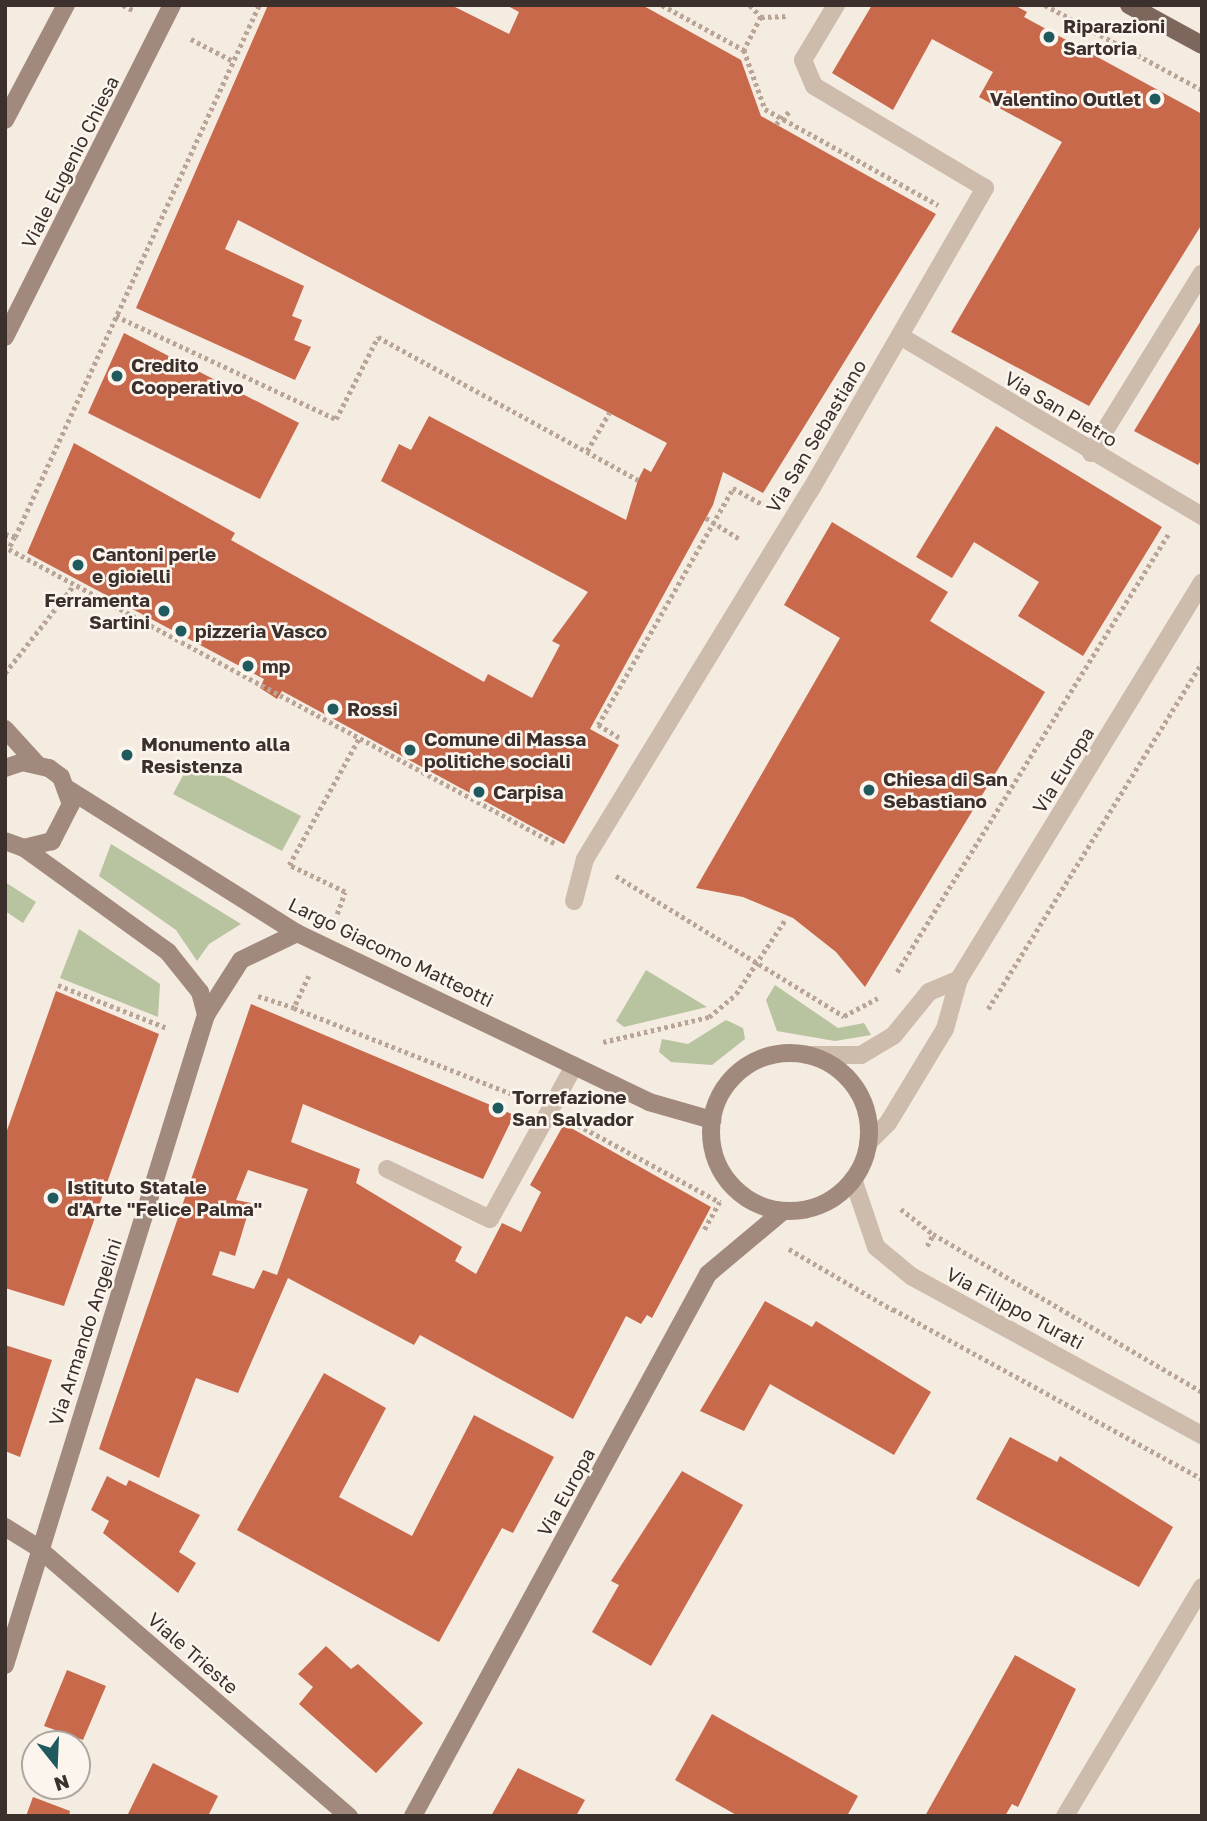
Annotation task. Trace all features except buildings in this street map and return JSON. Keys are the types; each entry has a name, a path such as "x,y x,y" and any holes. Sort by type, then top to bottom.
{"main road":[{"path":"1129,5 1202,45"}],"street":[{"path":"5,120 66,5"},
{"name":"Viale Eugenio Chiesa","path":"5,337 172,5"},
{"name":"Via San Sebastiano","path":"574,901 585,859 900,337 985,188 814,86 803,61 836,5"},
{"path":"1091,453 1202,273"},
{"name":"Via San Pietro","path":"900,337 1091,453 1202,516"},
{"name":"Via Europa","path":"868,1143 888,1123 944,1029 959,979 1202,582"},
{"path":"5,729 36,763"},
{"path":"5,768 36,763"},
{"name":"Largo Giacomo Matteotti","path":"36,763 61,777 68,789 297,933 649,1102 712,1120"},
{"path":"24,848 52,841 62,831 68,789"},
{"path":"5,841 24,848 168,952 200,992 206,1015"},
{"name":"Via Armando Angelini","path":"5,1665 38,1548 206,1015 241,961 297,933"},
{"path":"806,1055 844,1075 860,1096 868,1143 853,1179 823,1204 783,1211 737,1191 720,1170 712,1120 730,1080 746,1066 768,1056 806,1055 861,1055 894,1035 929,992 959,979"},
{"path":"387,1169 490,1219 578,1068"},
{"name":"Via Filippo Turati","path":"853,1179 876,1247 911,1276 1202,1435"},
{"name":"Via Europa","path":"413,1816 708,1274 783,1211"},
{"name":"Viale Trieste","path":"5,1527 38,1548 349,1816"},
{"path":"1065,1816 1202,1587"}],"path":[{"path":"258,5 9,549 585,859 844,1016 882,996 912,1012"},
{"path":"662,5 744,50 765,109 967,220"},
{"path":"750,5 761,17 781,20 797,9"},
{"path":"1045,5 1202,90"},
{"path":"744,50 761,17"},
{"path":"116,316 336,419 378,337 638,480"},
{"path":"587,451 609,413"},
{"path":"619,754 625,741 598,725 733,488 766,506 772,497"},
{"path":"890,985 1185,506"},
{"path":"706,518 768,555"},
{"path":"5,534 15,537"},
{"path":"5,673 74,585"},
{"path":"944,1029 968,1042 1202,663"},
{"path":"578,1068 603,1042 709,1017 736,994 785,920"},
{"path":"895,1204 933,1234"}],"green space":[{"path":"192,759 301,816 282,851 173,794"},
{"path":"111,844 241,924 209,944 197,961 176,930 99,876"},
{"path":"5,882 36,902 23,923 5,911"},
{"path":"79,929 160,984 158,1017 60,978"},
{"path":"646,970 707,1007 624,1027 616,1021"},
{"path":"775,985 838,1028 864,1023 871,1035 835,1041 777,1031 766,1000"},
{"path":"726,1020 743,1028 745,1039 712,1065 671,1062 659,1052 662,1039 688,1044"}],"place":[{"name":"Riparazioni Sartoria","path":"1049,37"},
{"name":"Valentino Outlet","path":"1155,99"},
{"name":"Credito Cooperativo","path":"117,376"},
{"name":"Cantoni perle e gioielli","path":"78,565"},
{"name":"Ferramenta Sartini","path":"164,611"},
{"name":"pizzeria Vasco","path":"181,631"},
{"name":"mp","path":"248,666"},
{"name":"Rossi","path":"333,709"},
{"name":"Comune di Massa politiche sociali","path":"410,750"},
{"name":"Monumento alla Resistenza","path":"127,755"},
{"name":"Chiesa di San Sebastiano","path":"869,790"},
{"name":"Carpisa","path":"479,792"},
{"name":"Torrefazione San Salvador","path":"498,1108"},
{"name":"Istituto Statale d'Arte \"Felice Palma\"","path":"53,1198"}]}
